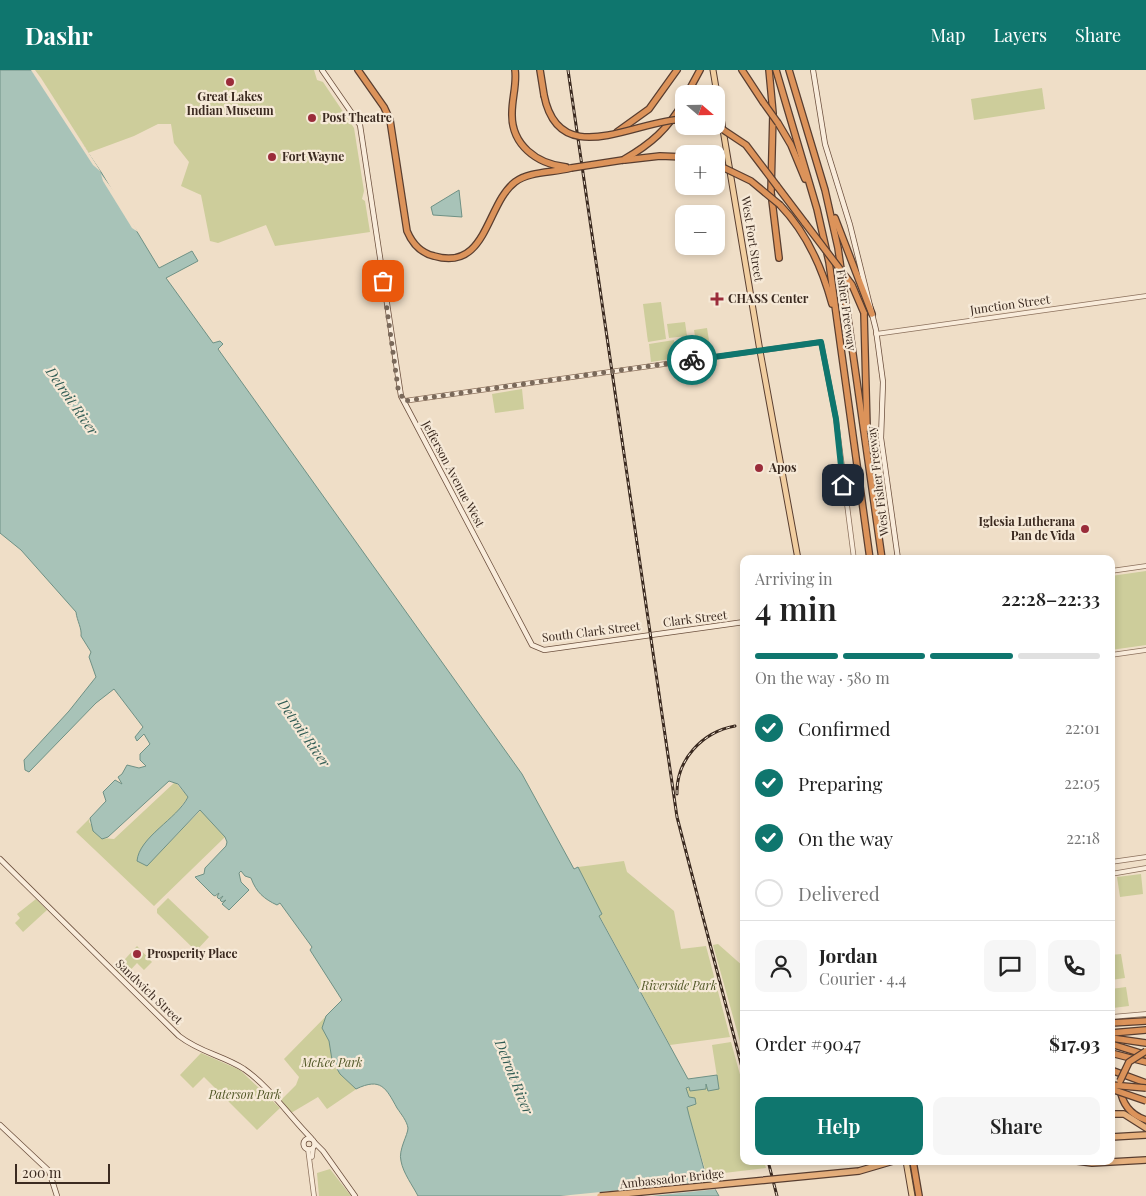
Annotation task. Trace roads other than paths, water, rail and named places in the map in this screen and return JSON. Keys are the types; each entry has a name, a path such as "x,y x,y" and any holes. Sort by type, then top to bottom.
{"highway":[{"path":"358,70 389,116 406,229 414,243 421,250 433,256 445,258 458,256 470,251 479,242 501,198 513,184 527,177 623,160 675,156"},
{"path":"516,70 512,119 515,133 522,144 541,161 571,168"},
{"path":"540,70 549,115 564,131 585,138 614,134 675,120"},
{"path":"692,85 700,70"},
{"path":"742,70 778,123 797,158 817,209"},
{"path":"768,70 773,113 771,192 779,258"},
{"name":"Fisher Freeway","path":"776,70 817,209 829,262 869,555"},
{"name":"Fisher Freeway","path":"790,70 826,195 843,274 881,555"},
{"path":"614,134 637,120 656,101 676,72"},
{"path":"623,160 647,146 661,134 675,116"},
{"path":"725,131 746,145 852,285 864,313 868,453"},
{"path":"725,168 747,178 780,205 804,235 820,266 839,332"},
{"path":"826,195 872,314"},
{"path":"1115,1023 1146,1021"},
{"path":"1115,1032 1124,1030 1146,1032"},
{"path":"1115,1039 1146,1043"},
{"path":"1115,1045 1146,1055"},
{"path":"1146,1051 1128,1062 1120,1081 1121,1094 1126,1106 1136,1115 1146,1120"},
{"path":"1115,1054 1146,1062"},
{"path":"1115,1069 1146,1079"},
{"path":"1115,1070 1146,1083"},
{"path":"1115,1087 1146,1088"},
{"path":"1115,1089 1146,1101"},
{"path":"1115,1114 1124,1114 1146,1128"},
{"path":"1115,1137 1142,1134 1146,1136"},
{"path":"1115,1162 1146,1160"},
{"name":"Ambassador Bridge","path":"600,1196 859,1171 879,1165"},
{"path":"914,1165 919,1196"}],"main road":[{"name":"Jefferson Avenue West","path":"322,70 360,125 398,388 529,641 536,649"},
{"name":"West Fort Street","path":"713,70 760,351 797,555"},
{"name":"West Fisher Freeway","path":"813,70 827,151 850,225 876,334 883,382 881,438 897,555"},
{"name":"Clark Street","path":"650,635 740,623"},
{"name":"South Clark Street","path":"536,649 544,650 650,635"},
{"name":"Sandwich Street","path":"0,859 180,1036 199,1050 244,1069 297,1121 311,1138 312,1147"},
{"path":"297,1121 303,1133 304,1146 312,1147 324,1155 355,1196"},
{"path":"0,1125 49,1171 57,1196"},
{"path":"304,1141 311,1138"},
{"path":"907,1165 912,1196"}],"street":[{"name":"Junction Street","path":"876,334 1146,296"},
{"path":"404,401 821,342 840,444 853,555"},
{"path":"1115,570 1146,566"},
{"path":"1115,654 1146,650"},
{"path":"1115,861 1146,857"},
{"path":"1115,873 1146,868"},
{"path":"1115,1017 1146,1014"},
{"path":"312,1147 314,1196"}],"water":[{"name":"Detroit River","path":"0,70 32,70 101,172 159,268 192,251 198,261 166,278 213,343 220,341 223,344 218,349 522,774 574,869 578,867 602,914 599,916 688,1079 717,1075 719,1089 708,1091 706,1084 706,1089 690,1091 689,1087 686,1088 689,1097 695,1098 696,1104 687,1107 704,1169 719,1196 418,1196 406,1175 400,1157 408,1131 405,1120 382,1086 371,1084 356,1089 340,1074 332,1060 329,1041 322,1028 326,1016 342,1000 310,950 312,947 280,903 277,905 264,898 255,887 251,878 245,876 241,871 239,873 241,882 249,890 229,910 222,904 226,900 222,902 220,900 223,896 219,899 217,897 219,893 215,896 213,895 195,877 204,874 205,868 226,846 225,837 200,810 147,866 137,861 139,852 144,844 176,813 188,797 178,784 169,781 108,837 102,839 93,831 90,818 106,801 103,792 115,780 122,784 118,777 127,765 139,768 146,766 140,760 140,754 150,744 144,734 137,741 135,737 143,727 114,689 96,703 29,772 25,770 24,760 69,711 96,677 89,657 91,652 81,636 76,612 21,550 0,533"},
{"path":"459,190 462,217 433,215 431,207"}],"railway":[{"path":"568,70 677,817 740,1060"},
{"path":"677,794 681,770 693,750 712,734 735,726"},
{"path":"769,1165 777,1196"}],"place":[{"name":"Great Lakes Indian Museum","path":"230,82"},
{"name":"Post Theatre","path":"312,118"},
{"name":"Fort Wayne","path":"272,157"},
{"name":"CHASS Center","path":"717,299"},
{"name":"Apos","path":"759,468"},
{"name":"Iglesia Lutherana Pan de Vida","path":"1085,529"},
{"name":"Prosperity Place","path":"137,954"}],"park label":[{"name":"Riverside Park","path":"679,986"},
{"name":"McKee Park","path":"332,1063"},
{"name":"Paterson Park","path":"245,1095"}]}
